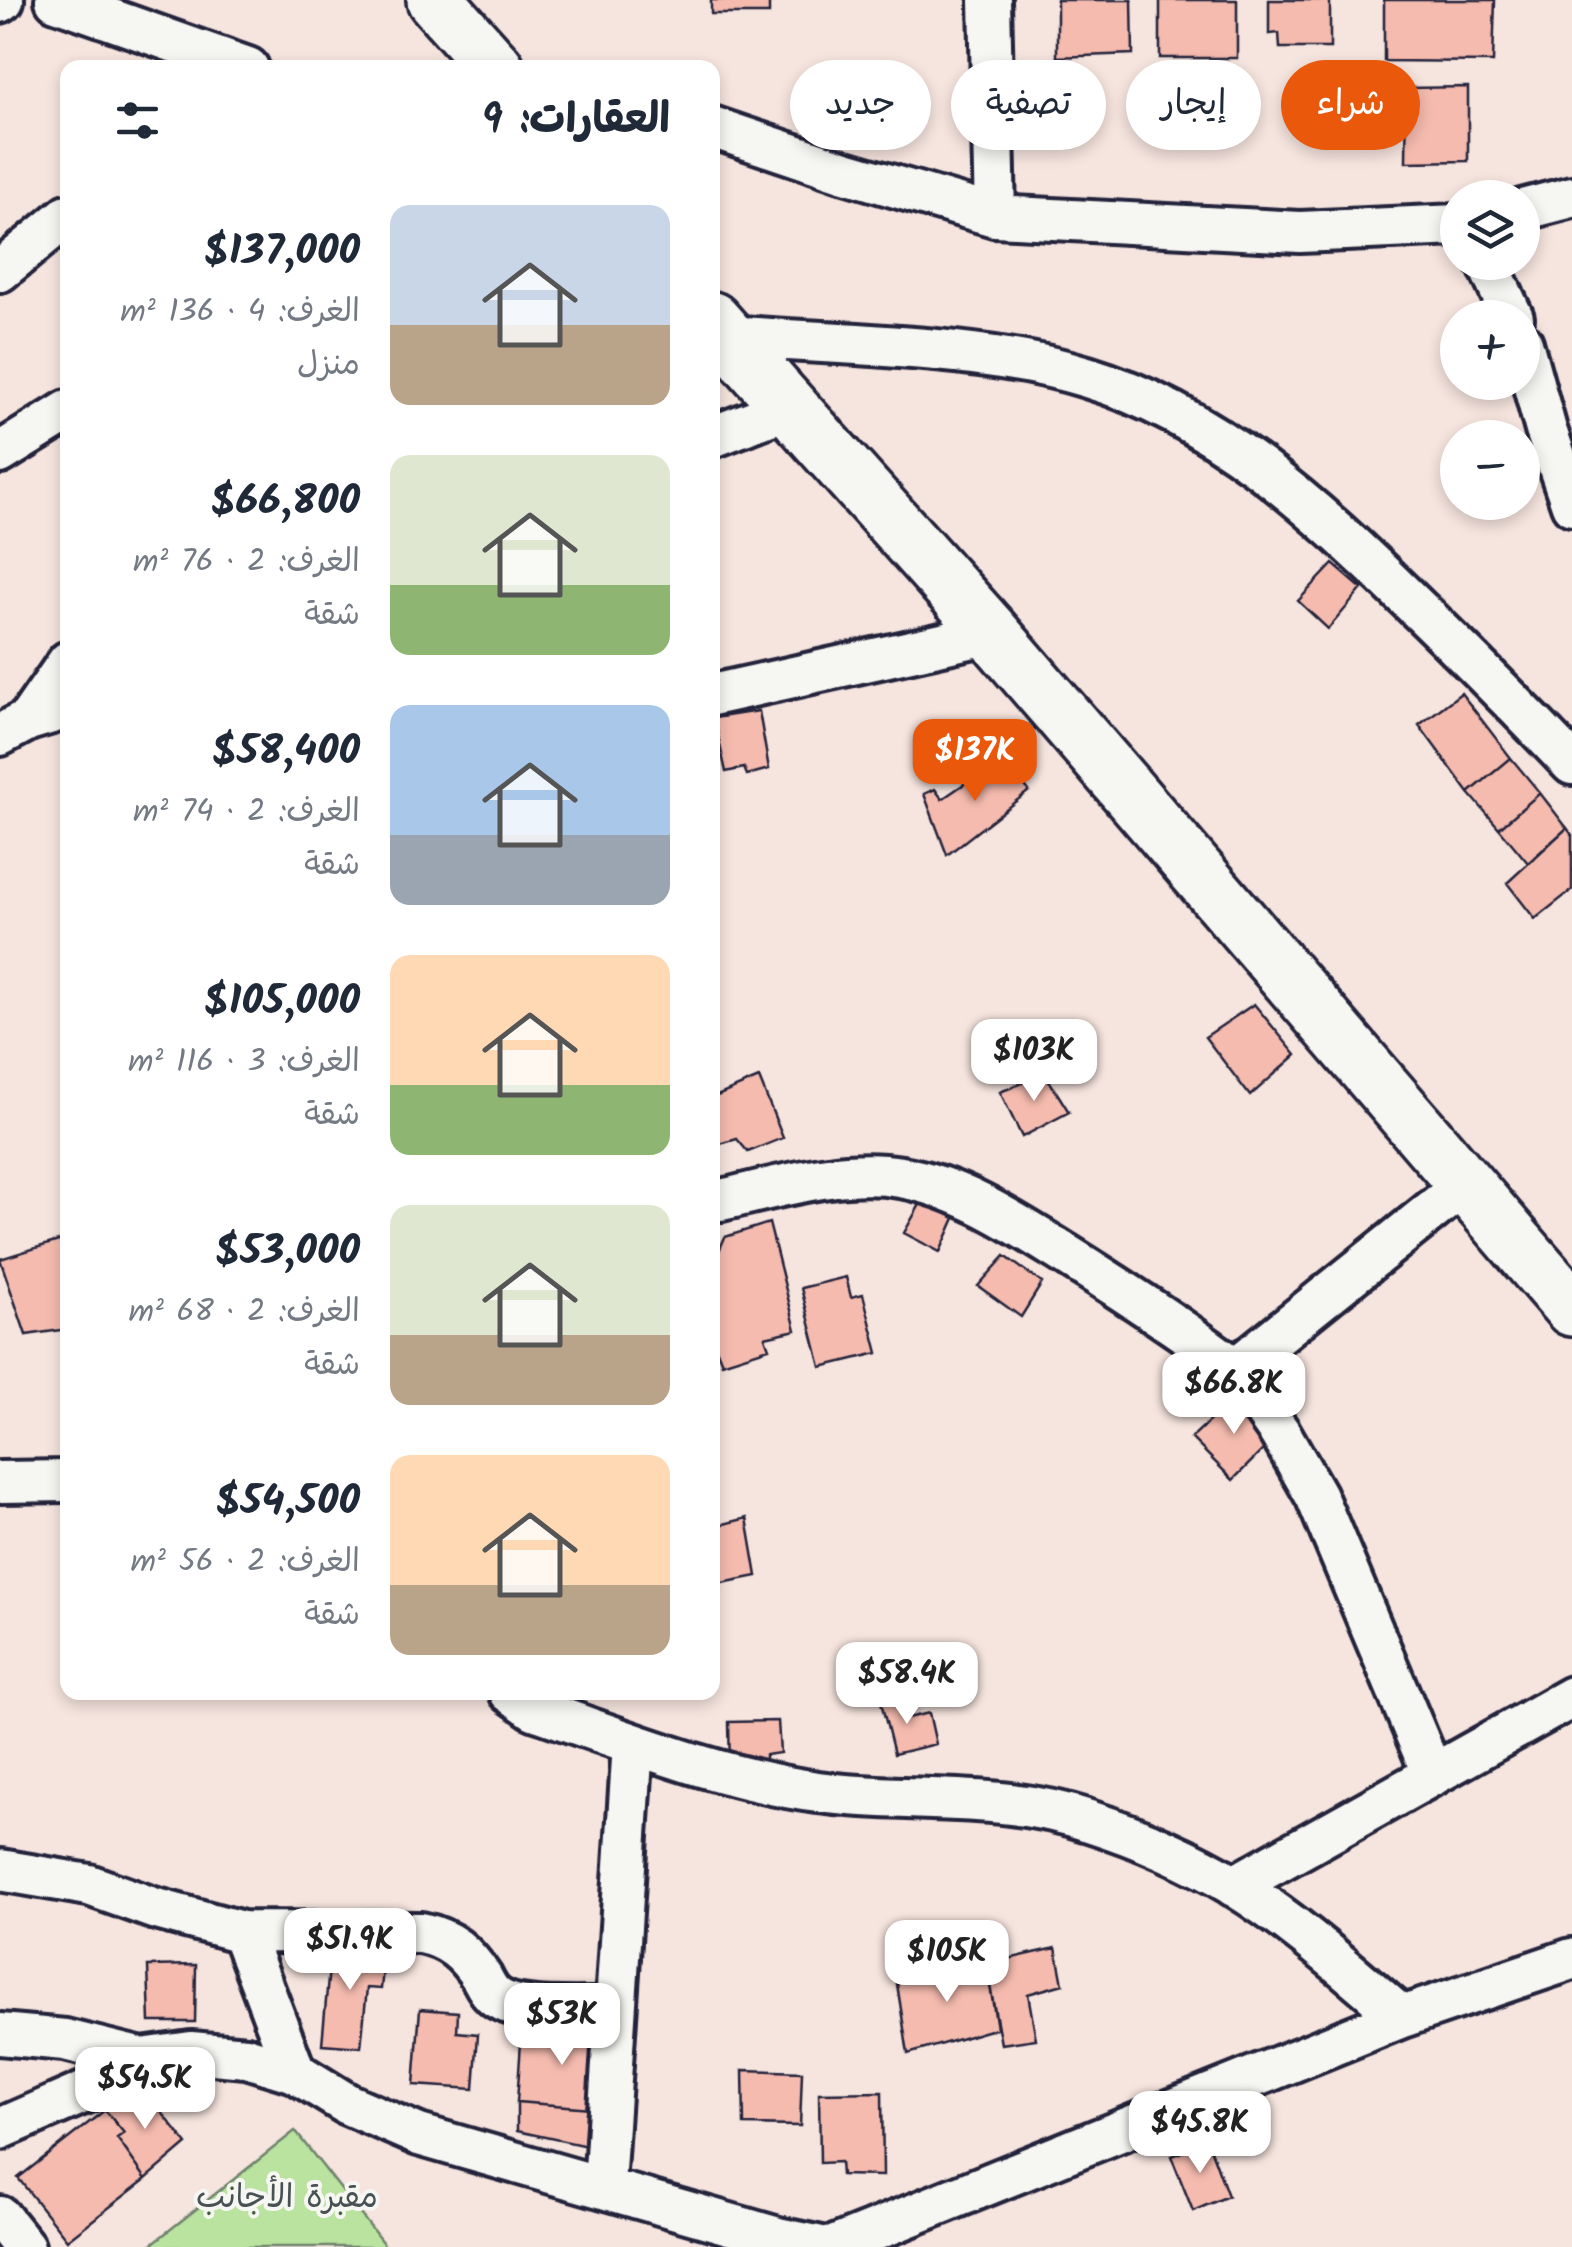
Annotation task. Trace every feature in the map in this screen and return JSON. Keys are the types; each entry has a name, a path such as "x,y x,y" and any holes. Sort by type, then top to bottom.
{"street":[{"path":"56,0 225,60"},
{"path":"436,0 489,60"},
{"path":"990,0 995,216"},
{"path":"720,130 995,216 1300,232 1440,227"},
{"path":"1540,205 1572,197"},
{"path":"0,271 60,221"},
{"path":"720,328 992,633 1572,1308"},
{"path":"720,328 1004,359 1087,377 1175,413 1254,464 1335,528 1491,679 1572,764"},
{"path":"1538,400 1572,505"},
{"path":"720,434 788,408"},
{"path":"0,453 60,417"},
{"path":"720,693 992,633"},
{"path":"14,728 60,672"},
{"path":"14,728 60,711"},
{"path":"721,1200 831,1176 900,1177 955,1193 1016,1224 1166,1317 1235,1370 1280,1433 1316,1496 1432,1774"},
{"path":"1235,1370 1465,1184"},
{"path":"0,1482 60,1481"},
{"path":"1234,1886 1572,1698"},
{"path":"521,1700 534,1710 742,1778 820,1792 1010,1804 1086,1819 1174,1855 1234,1886 1322,1949 1402,2018"},
{"path":"604,2186 633,1744"},
{"path":"0,1870 89,1885 153,1908 242,1932 438,1936 457,1946 496,1998 524,2006 614,2009"},
{"path":"242,1932 295,2072"},
{"path":"834,2247 1402,2018 1572,1959"},
{"path":"0,2034 64,2040 142,2059 191,2052 246,2057 295,2072 347,2104 419,2135 604,2186 772,2242 822,2247"},
{"path":"0,2128 92,2088 142,2059"},
{"path":"0,2217 24,2247"}],"green space":[{"name":"مقبرة الأجانب","path":"295,2131 386,2247 148,2247"}],"building":[{"path":"711,0 769,0 769,14 711,14"},
{"path":"1057,0 1132,0 1133,54 1057,57"},
{"path":"1160,0 1237,0 1237,58 1160,58"},
{"path":"1269,0 1330,0 1330,48 1280,48 1279,33 1269,34"},
{"path":"1384,0 1495,0 1493,62 1384,60"},
{"path":"1468,87 1468,161 1406,162 1406,150 1420,150 1420,88"},
{"path":"1333,564 1362,589 1328,629 1298,601"},
{"path":"1461,693 1511,758 1469,793 1419,725"},
{"path":"759,711 769,769 747,775 744,768 726,772 720,745 720,717"},
{"path":"1004,757 1029,791 947,855 924,794 935,789 942,799"},
{"path":"1511,758 1540,793 1499,828 1469,793"},
{"path":"1540,793 1567,828 1528,863 1499,828"},
{"path":"1567,828 1572,835 1572,890 1535,919 1507,883"},
{"path":"1254,1004 1296,1055 1250,1096 1205,1037"},
{"path":"1045,1074 1069,1112 1022,1137 1000,1092"},
{"path":"759,1078 783,1138 748,1152 737,1139 720,1144 720,1095"},
{"path":"922,1201 955,1218 940,1252 904,1233"},
{"path":"769,1223 796,1330 765,1337 769,1348 722,1363 720,1249 725,1237"},
{"path":"60,1241 60,1330 26,1335 0,1259"},
{"path":"1005,1256 1042,1283 1021,1317 978,1286"},
{"path":"846,1277 851,1297 863,1294 878,1353 821,1367 801,1288"},
{"path":"1238,1394 1276,1437 1233,1480 1191,1438"},
{"path":"747,1518 757,1576 720,1583 720,1525"},
{"path":"903,1697 908,1718 929,1713 936,1744 894,1754 881,1702"},
{"path":"778,1721 780,1753 765,1755 765,1772 730,1769 729,1722"},
{"path":"331,1946 385,1951 381,1989 367,1988 361,2047 322,2044"},
{"path":"1056,1948 1063,1984 1028,1994 1036,2039 1001,2044 986,1964"},
{"path":"985,1956 997,2028 908,2054 897,1984"},
{"path":"196,1965 195,2022 150,2022 148,1966"},
{"path":"420,2009 458,2012 457,2032 478,2034 474,2089 414,2085"},
{"path":"522,2027 606,2033 603,2109 517,2102"},
{"path":"743,2070 802,2072 800,2126 744,2125"},
{"path":"141,2086 187,2144 146,2179 117,2138 124,2133 105,2110"},
{"path":"882,2092 883,2176 841,2175 840,2162 820,2163 819,2093"},
{"path":"517,2102 603,2109 601,2149 517,2131"},
{"path":"105,2110 124,2133 117,2138 146,2179 67,2240 18,2178"},
{"path":"1208,2142 1228,2196 1193,2211 1171,2156"}]}
